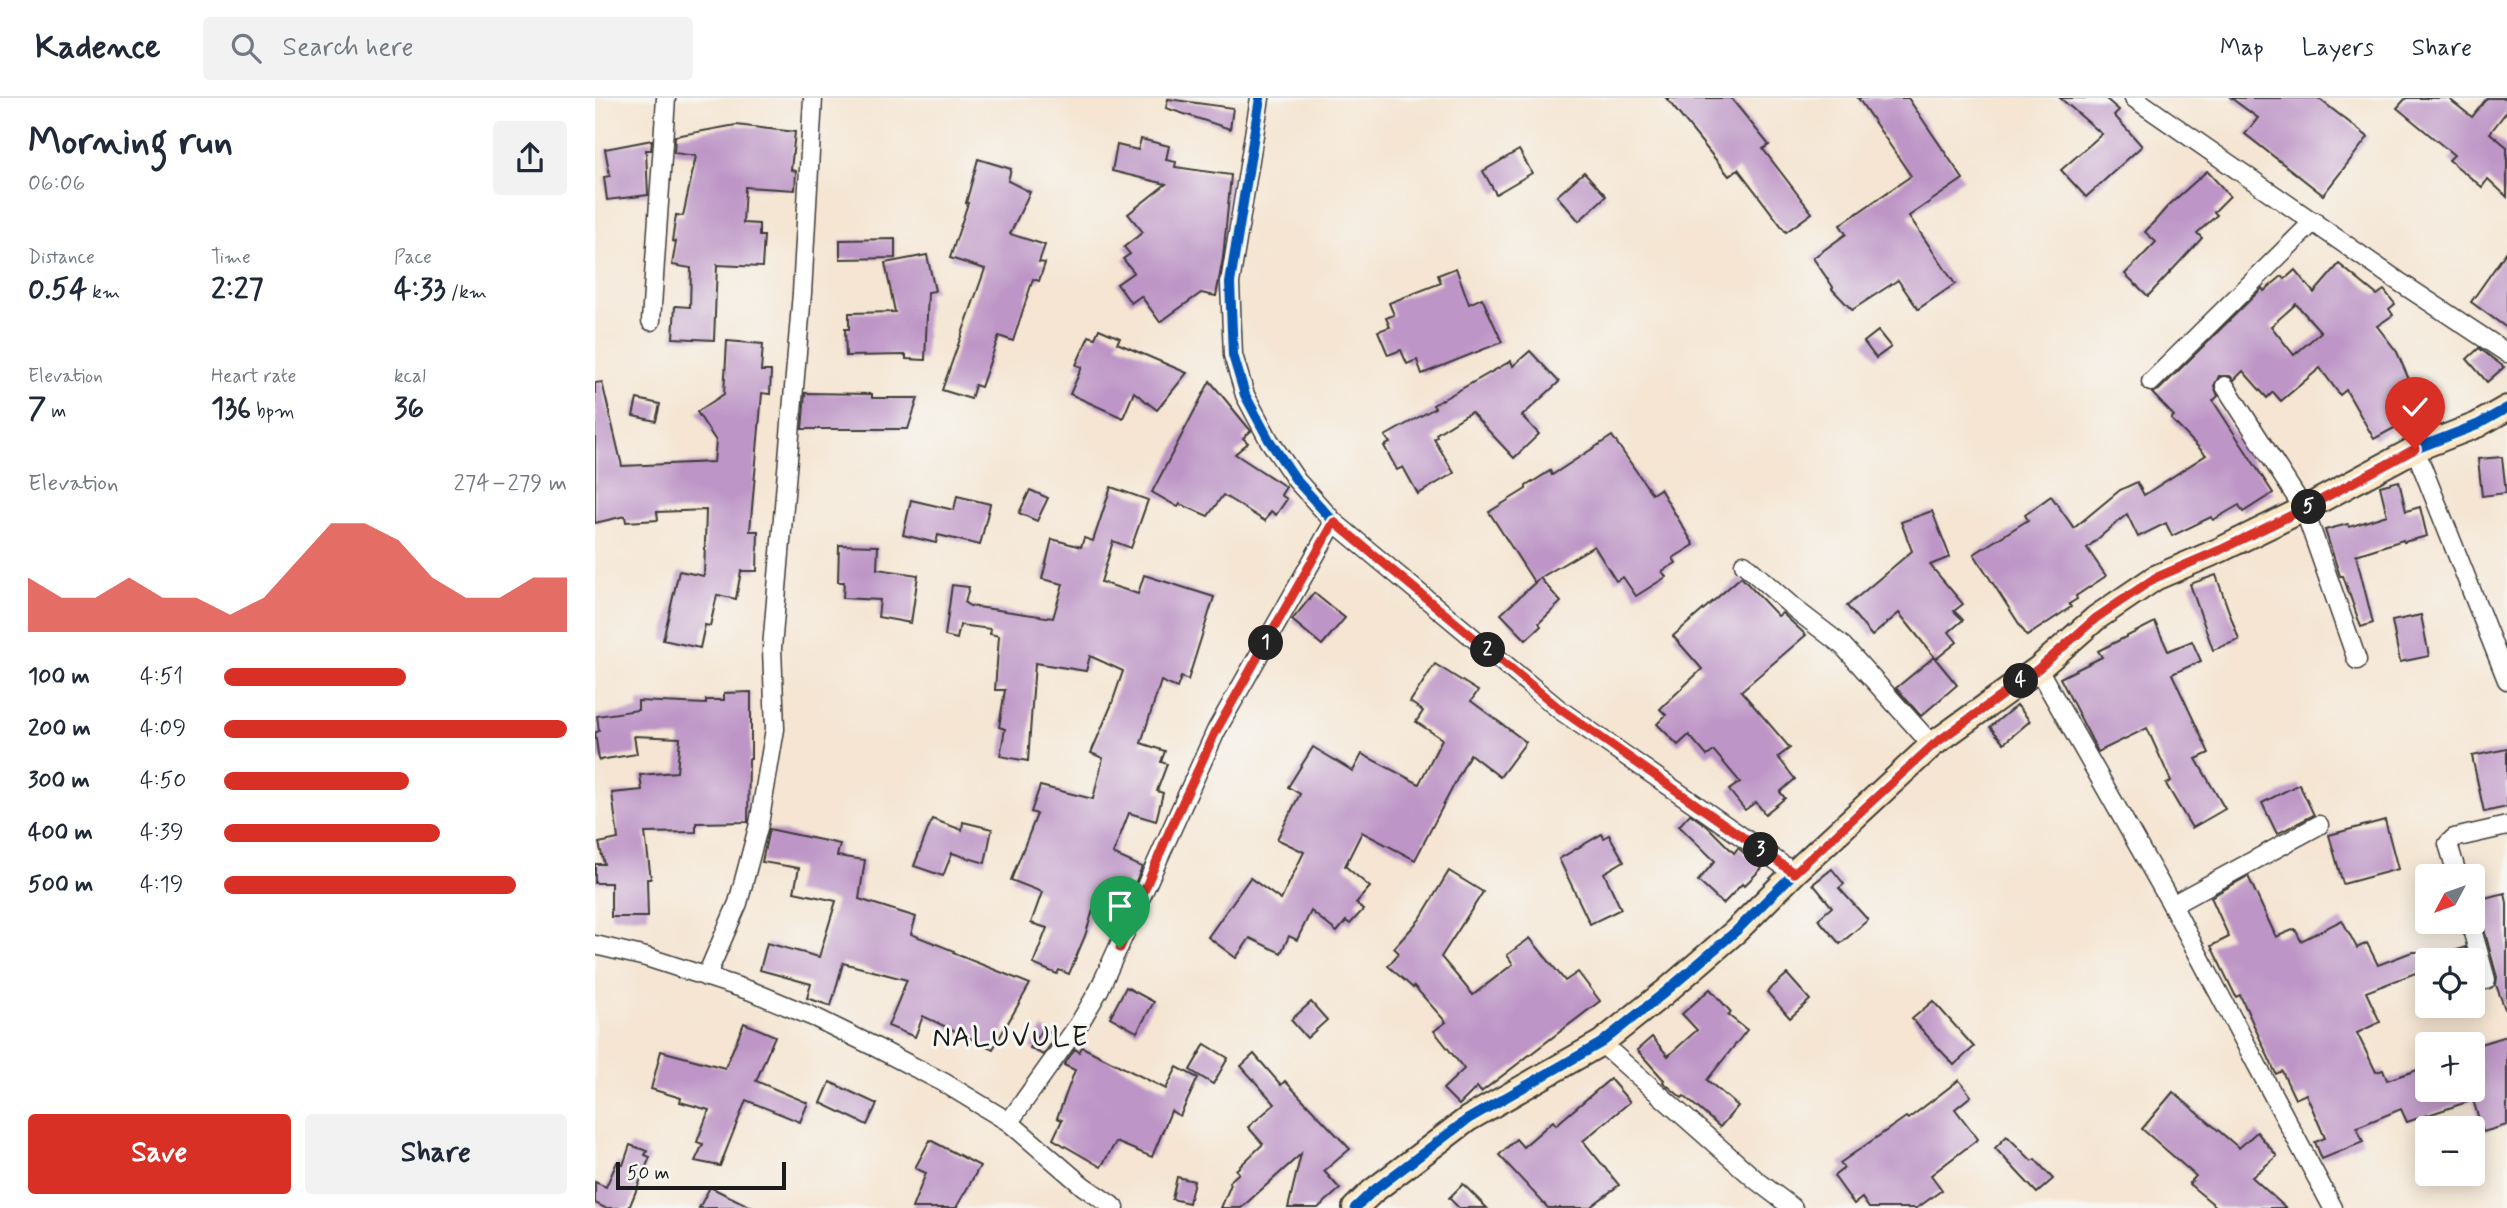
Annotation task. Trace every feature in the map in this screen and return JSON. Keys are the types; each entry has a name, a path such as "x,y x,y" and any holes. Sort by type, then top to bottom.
{"street":[{"path":"651,321 666,98"},
{"path":"706,977 738,904 759,824 775,729 772,648 802,293 813,98"},
{"path":"1260,98 1230,283 1233,355 1245,395 1269,440 1297,481 1334,522 1560,709 1794,873"},
{"path":"2134,98 2398,281 2507,352"},
{"path":"2151,382 2314,221"},
{"path":"2225,386 2304,509 2357,660"},
{"path":"1355,1208 1373,1191 1468,1119 1601,1043 1664,993 1736,931 1794,873 1933,745 2038,669 2096,618 2155,578 2304,509 2415,449 2477,425 2507,408"},
{"path":"2415,449 2507,681"},
{"path":"1009,1122 1079,1024 1099,990 1216,731 1334,522"},
{"path":"1744,564 1795,609 1843,646 1933,745"},
{"path":"2038,669 2172,905 2333,1208"},
{"path":"2172,905 2319,825"},
{"path":"2454,864 2448,844 2454,838 2507,826"},
{"path":"2473,934 2486,980"},
{"path":"595,945 646,957 751,991 816,1018 943,1082 1009,1122 1045,1155 1115,1208"},
{"path":"1601,1043 1756,1180 1793,1208"}],"building":[{"path":"1666,98 1731,98 1769,145 1763,149 1812,213 1786,232 1738,169 1729,176"},
{"path":"1858,98 1908,98 1963,179 1909,216 1955,284 1918,309 1898,280 1852,310 1832,289 1813,258 1846,234 1840,225 1911,176"},
{"path":"2060,98 2105,98 2119,110 2114,115 2142,146 2086,197 2061,170 2102,134"},
{"path":"2231,98 2318,98 2368,137 2323,195 2245,134 2258,118"},
{"path":"2406,98 2448,98 2472,117 2487,98 2507,98 2507,111 2490,133 2507,147 2507,197 2488,179 2482,187 2449,160 2454,155 2397,108"},
{"path":"1168,99 1233,108 1230,129 1166,108"},
{"path":"736,125 795,132 791,170 796,171 795,190 745,187 743,223 759,224 759,236 764,236 762,267 717,265 714,340 673,338 675,306 690,307 691,268 672,265 676,242 672,241 676,215 683,216 696,156 674,153 675,136"},
{"path":"1141,139 1169,146 1166,160 1176,162 1175,167 1231,175 1223,258 1216,296 1201,293 1160,322 1141,296 1131,303 1117,284 1134,272 1123,259 1130,254 1124,247 1143,232 1128,214 1166,184 1112,171 1117,145 1138,150"},
{"path":"652,140 651,150 646,150 648,195 607,200 604,177 610,176 605,149"},
{"path":"1519,150 1532,173 1496,194 1483,171"},
{"path":"978,159 1011,169 1008,181 1030,192 1010,234 1045,245 1039,262 1045,263 1039,281 1033,279 1013,341 999,336 981,387 975,385 971,399 942,390 985,269 950,258 968,203"},
{"path":"2207,171 2230,196 2214,212 2217,215 2197,233 2202,238 2148,296 2125,274 2156,242 2145,232 2168,206"},
{"path":"1584,172 1606,196 1579,221 1557,196"},
{"path":"895,239 895,258 840,259 840,240"},
{"path":"2507,251 2507,328 2471,302"},
{"path":"927,255 935,291 928,292 925,360 906,359 906,355 846,356 845,329 849,329 849,313 895,312 885,263"},
{"path":"2339,264 2377,295 2384,290 2395,304 2389,309 2393,315 2377,326 2397,352 2417,398 2399,407 2407,421 2374,439 2346,390 2340,395 2320,368 2281,401 2273,392 2267,398 2243,371 2234,380 2230,376 2219,376 2214,386 2218,396 2213,401 2273,493 2243,512 2239,505 2213,520 2211,517 2172,536 2166,523 2138,537 2127,514 2087,548 2106,576 2076,596 2077,599 2069,604 2071,607 2027,636 1974,554 2028,520 2025,515 2051,496 2074,528 2120,490 2137,482 2144,495 2206,455 2171,419 2174,416 2152,393 2159,390 2262,288 2264,291 2282,276 2285,279 2295,270 2314,293","holes":["2296,304 2321,332 2294,355 2271,326"]},
{"path":"1456,268 1469,304 1482,298 1502,342 1422,374 1417,360 1407,364 1401,350 1388,355 1378,331 1390,327 1386,318 1394,315 1389,303 1441,283 1438,275"},
{"path":"1099,329 1120,338 1117,343 1187,373 1157,410 1134,392 1123,418 1070,394 1082,367 1076,365 1089,336 1095,338"},
{"path":"1878,331 1891,347 1876,358 1864,342"},
{"path":"727,341 763,344 761,371 771,371 770,394 762,393 750,531 758,531 757,571 741,571 736,599 717,595 710,626 705,625 700,648 663,640 679,571 704,576 706,510 657,512 658,520 626,522 625,516 595,523 595,383 602,382 622,466 714,462 716,441 697,412 724,394"},
{"path":"2479,348 2504,367 2487,382 2467,359"},
{"path":"1530,351 1559,382 1522,416 1539,434 1514,458 1471,412 1436,434 1434,439 1454,473 1418,494 1403,467 1397,470 1384,446 1390,443 1385,436 1511,361 1513,366"},
{"path":"1210,381 1251,431 1243,438 1248,443 1235,454 1286,487 1281,495 1287,499 1276,515 1271,511 1265,521 1223,495 1208,516 1180,504 1178,507 1152,492"},
{"path":"805,393 918,398 908,429 802,429"},
{"path":"637,399 660,404 656,421 633,416"},
{"path":"1612,436 1652,494 1660,489 1694,545 1673,558 1676,563 1662,571 1666,577 1636,596 1623,577 1616,581 1594,546 1540,578 1561,602 1526,640 1501,614 1539,579 1534,582 1489,512 1550,471 1552,475"},
{"path":"2502,457 2506,493 2482,496 2478,459"},
{"path":"2399,481 2406,511 2420,507 2427,536 2404,542 2403,540 2356,555 2373,623 2361,627 2325,530 2348,524 2349,527 2387,515 2380,486"},
{"path":"1111,487 1148,500 1131,548 1113,541 1101,582 1138,594 1144,575 1214,597 1188,680 1181,677 1177,688 1161,681 1141,743 1165,751 1161,762 1167,764 1157,791 1163,793 1156,821 1129,813 1113,854 1142,867 1135,884 1128,881 1119,915 1094,907 1069,974 1059,970 1057,974 1033,964 1047,928 1031,923 1042,892 1011,880 1037,814 1031,812 1040,786 1093,799 1103,758 1091,753 1123,671 1090,656 1086,671 1035,663 1028,761 1000,756 1005,729 999,727 1005,690 995,690 999,636 990,634 991,629 960,625 957,639 945,636 952,585 969,587 965,603 970,606 1053,618 1063,584 1042,579 1052,539 1081,547 1084,538 1093,541"},
{"path":"1030,490 1048,498 1037,521 1019,513"},
{"path":"957,496 990,504 980,545 938,535 936,543 903,535 911,500 954,510"},
{"path":"1932,511 1950,557 1930,565 1963,604 1954,611 1963,620 1949,632 1957,642 1936,659 1899,613 1872,636 1847,606 1912,551 1901,522"},
{"path":"839,545 878,546 877,569 918,575 911,623 878,617 880,600 843,598 844,582 838,582"},
{"path":"2216,575 2239,640 2213,650 2190,584"},
{"path":"1741,577 1778,616 1782,613 1806,635 1741,691 1790,748 1778,757 1795,779 1780,792 1785,798 1765,814 1756,802 1745,810 1729,790 1740,782 1714,751 1707,756 1689,735 1678,745 1657,724 1666,715 1660,709 1702,669 1673,636"},
{"path":"1314,593 1345,618 1322,645 1292,620"},
{"path":"2421,615 2429,656 2400,662 2392,621"},
{"path":"2155,622 2168,651 2192,641 2201,661 2172,674 2209,753 2196,759 2225,809 2192,828 2166,784 2171,781 2147,728 2098,752 2060,678 2102,657 2098,651"},
{"path":"1934,657 1957,685 1921,716 1896,688"},
{"path":"1435,664 1478,691 1471,701 1526,742 1500,777 1470,754 1415,860 1362,832 1345,866 1370,887 1356,903 1363,910 1350,924 1346,921 1337,932 1311,911 1297,940 1289,936 1281,953 1250,938 1236,958 1208,937 1250,878 1281,900 1304,852 1277,839 1300,794 1288,787 1313,747 1353,771 1362,754 1419,784 1442,739 1416,722 1423,711 1410,702"},
{"path":"751,692 748,822 696,823 696,832 645,833 651,879 647,879 648,917 611,917 611,883 595,883 595,864 604,864 599,843 618,839 612,793 642,790 640,775 677,772 680,738 634,736 637,754 599,760 595,733 599,731 597,716 638,710 638,701 706,704 706,700 724,700 724,693"},
{"path":"2017,705 2030,721 2004,743 1990,727"},
{"path":"2507,749 2507,807 2484,812 2472,756"},
{"path":"2299,784 2314,815 2277,834 2262,803"},
{"path":"1690,814 1708,827 1734,853 1738,848 1762,868 1723,904 1698,881 1715,861 1679,826"},
{"path":"932,819 962,830 963,822 992,829 985,863 952,853 943,876 914,866"},
{"path":"2385,820 2398,869 2343,884 2329,835"},
{"path":"769,829 840,844 837,856 865,860 859,899 916,917 911,934 1030,984 993,1049 923,1016 915,1037 888,1026 907,980 843,963 831,1006 807,998 811,984 760,970 767,943 819,957 836,901 794,892 799,868 762,862"},
{"path":"1602,834 1604,838 1609,835 1624,861 1604,873 1621,909 1590,924 1559,859"},
{"path":"1832,869 1844,884 1839,888 1868,920 1840,944 1818,919 1832,907 1813,884"},
{"path":"1449,871 1483,892 1441,957 1473,995 1513,964 1507,955 1530,938 1565,981 1578,972 1600,1001 1481,1092 1477,1087 1459,1105 1443,1089 1464,1069 1434,1031 1446,1022 1414,986 1413,988 1388,966 1399,953 1394,948 1420,919"},
{"path":"2248,876 2276,937 2295,929 2301,941 2342,920 2357,948 2367,943 2378,965 2415,952 2415,973 2366,992 2380,1022 2357,1033 2376,1072 2383,1070 2387,1080 2415,1071 2415,1102 2467,1102 2425,1116 2415,1116 2415,1119 2407,1122 2401,1109 2357,1127 2363,1142 2322,1159 2315,1142 2325,1138 2306,1094 2295,1099 2282,1071 2276,1074 2240,995 2236,997 2211,946 2229,937 2211,897"},
{"path":"2505,893 2507,903 2507,1009 2496,985 2497,977 2485,933 2485,898"},
{"path":"1787,974 1810,1000 1790,1018 1767,992"},
{"path":"1126,987 1154,1002 1137,1032 1110,1017"},
{"path":"1710,989 1731,1012 1728,1015 1747,1030 1707,1080 1738,1106 1720,1127 1663,1082 1637,1050 1652,1037 1668,1056 1697,1030 1682,1014"},
{"path":"1933,1001 1974,1047 1954,1065 1912,1019"},
{"path":"1311,1002 1327,1020 1307,1038 1291,1020"},
{"path":"744,1023 775,1036 756,1081 808,1103 800,1122 746,1100 720,1166 695,1161 703,1144 697,1142 709,1110 680,1102 681,1098 651,1089 661,1051 725,1068"},
{"path":"1043,1028 1056,1037 1043,1055 1030,1048"},
{"path":"2507,1036 2507,1125 2485,1131 2485,1116 2478,1116 2474,1102 2485,1102 2485,1042"},
{"path":"1205,1044 1228,1058 1213,1084 1190,1070"},
{"path":"1082,1047 1166,1089 1177,1067 1198,1078 1180,1116 1171,1111 1152,1157 1116,1142 1101,1167 1053,1139 1062,1120 1057,1118 1075,1070 1064,1065 1075,1049 1079,1052"},
{"path":"1254,1054 1281,1085 1285,1081 1350,1149 1324,1171 1340,1189 1318,1208 1288,1208 1301,1154 1241,1208 1221,1208 1231,1184 1229,1182 1239,1173 1236,1170 1263,1144 1248,1127 1275,1104 1241,1066"},
{"path":"1610,1079 1630,1102 1583,1141 1619,1185 1589,1208 1548,1208 1499,1155 1516,1139 1523,1147 1553,1121 1556,1125"},
{"path":"1959,1080 1971,1096 1955,1109 1978,1139 1931,1175 1942,1190 1917,1208 1869,1208 1862,1198 1854,1204 1834,1176 1844,1168 1840,1163 1906,1117 1908,1119"},
{"path":"830,1082 877,1104 867,1125 821,1103"},
{"path":"2173,1092 2239,1148 2257,1132 2277,1156 2252,1177 2286,1208 2218,1208 2189,1184 2196,1176 2142,1129"},
{"path":"2007,1136 2032,1161 2035,1159 2053,1179 2037,1193 1995,1148"},
{"path":"930,1140 980,1166 956,1208 912,1208 926,1173 915,1168"},
{"path":"630,1145 647,1151 645,1155 650,1157 629,1208 605,1208 595,1203 595,1182 606,1187 617,1162 623,1165"},
{"path":"1177,1177 1194,1181 1189,1203 1172,1199"},
{"path":"1463,1184 1487,1208 1459,1208 1449,1198"},
{"path":"710,1187 753,1208 699,1208"}],"cycle path":[{"path":"1260,98 1230,283 1233,355 1245,395 1269,440 1297,481 1334,522 1560,710 1794,873"},
{"path":"1355,1208 1373,1191 1468,1119 1601,1043 1664,993 1736,931 1794,873 1932,745 2038,669 2096,618 2155,578 2304,509 2415,449 2477,425 2507,408"}],"district":[{"name":"NALUVULE","path":"1011,1036"}],"route":[{"path":"1120,948 1169,832 1216,731 1334,522 1560,709 1794,873 1933,745 2038,669 2096,618 2155,578 2304,509 2415,449"}]}
